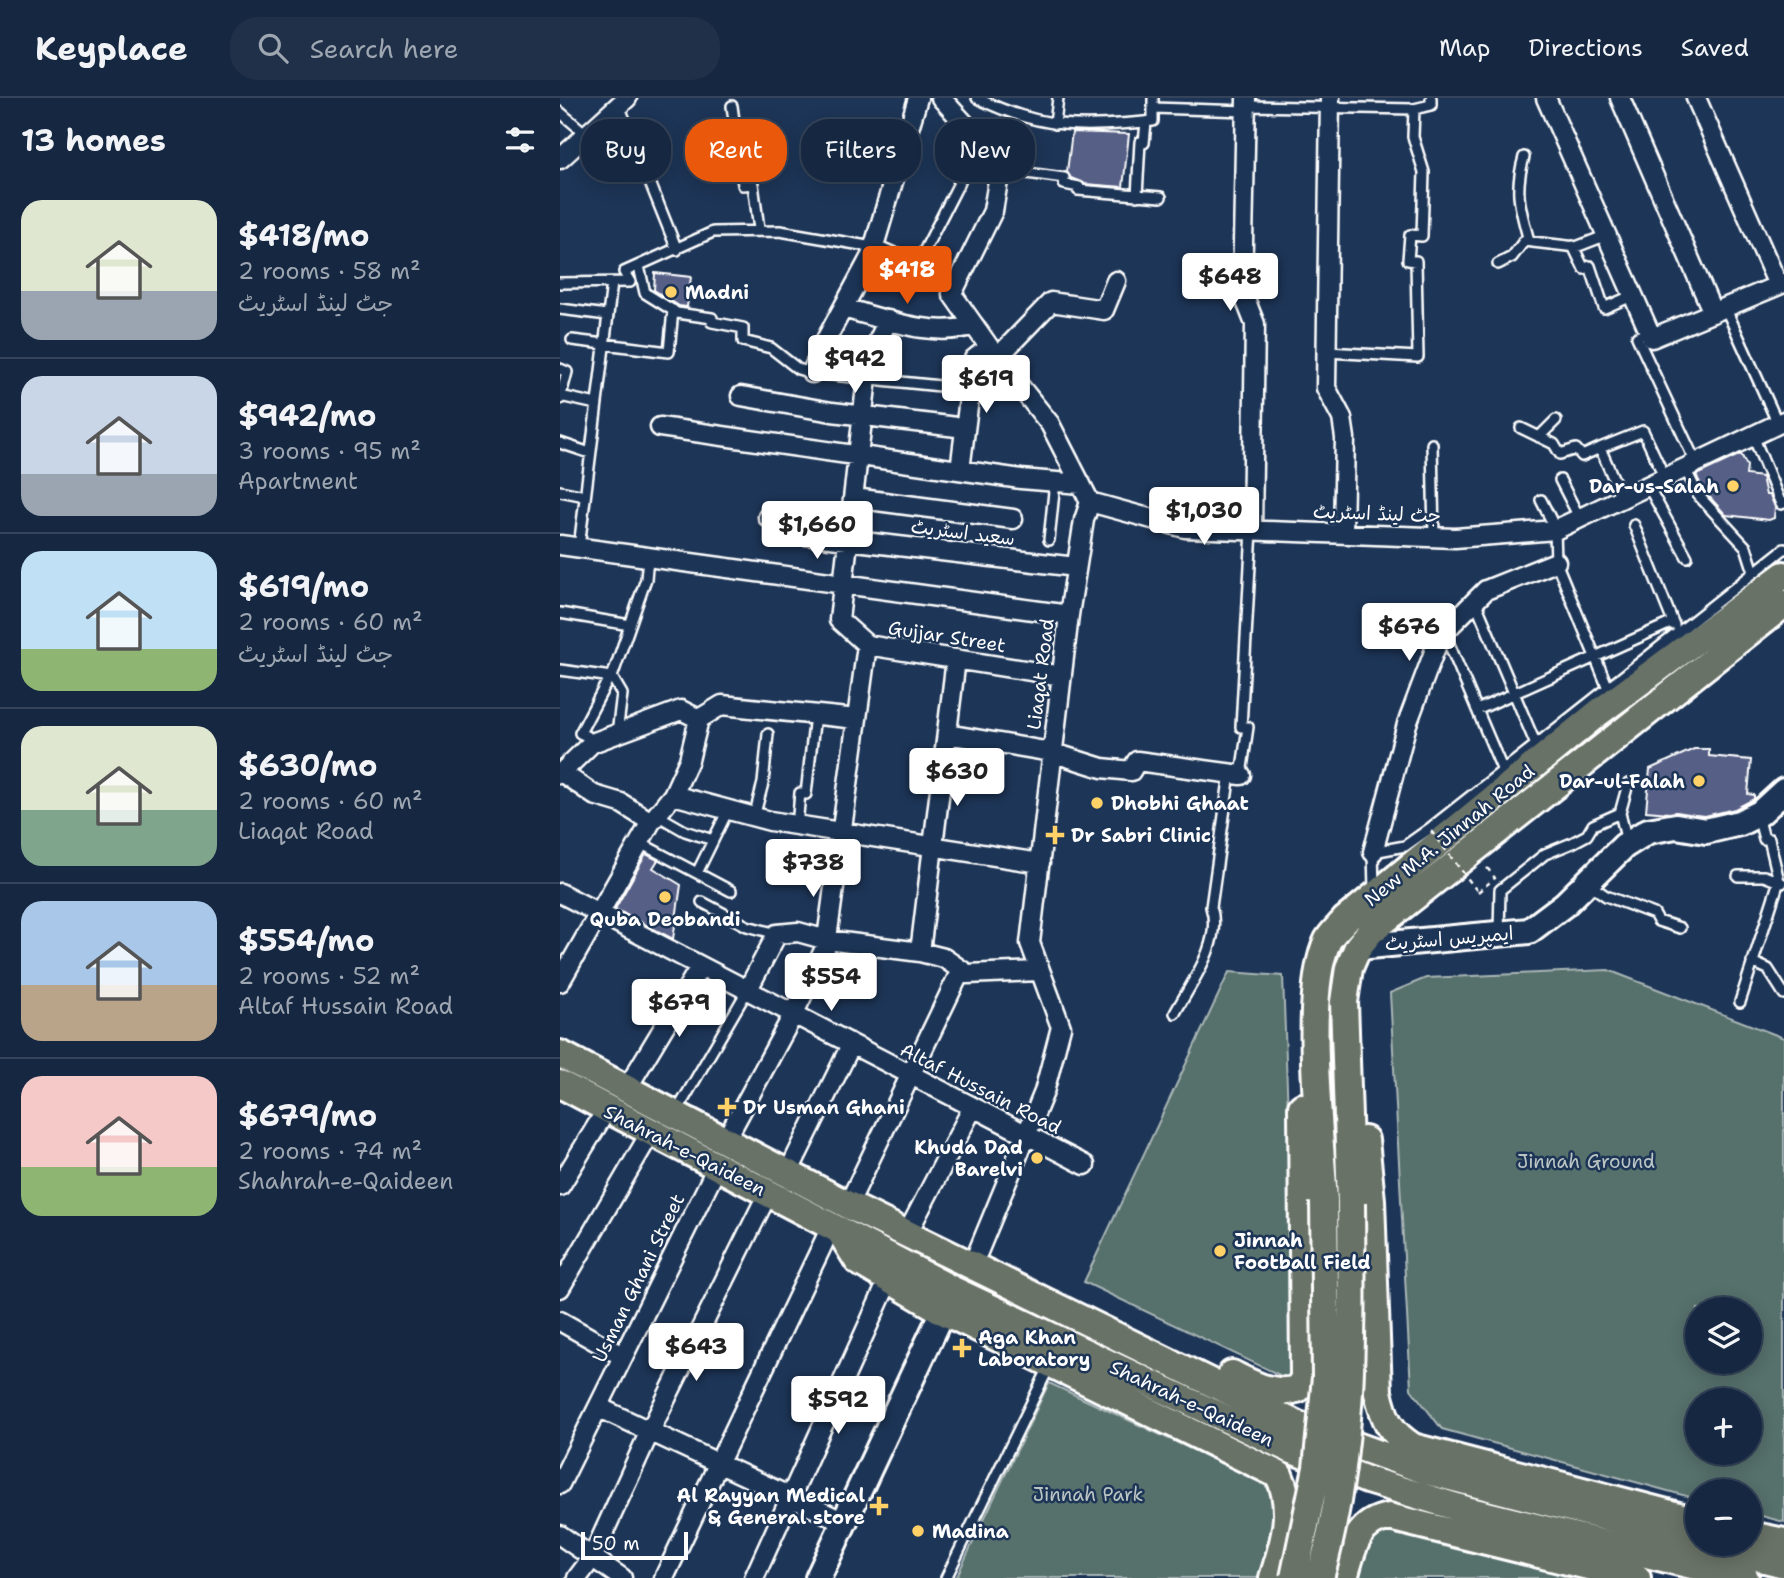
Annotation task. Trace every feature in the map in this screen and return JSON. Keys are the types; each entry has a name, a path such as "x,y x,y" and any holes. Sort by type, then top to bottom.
{"main road":[{"name":"New M.A. Jinnah Road","path":"1294,1578 1317,1468 1326,1377 1324,1202 1315,1018 1318,973 1328,939 1374,897 1598,713 1784,575"},
{"name":"New M.A. Jinnah Road","path":"1320,1578 1343,1466 1352,1376 1351,1203 1343,1025 1349,968 1358,947 1371,931 1784,604"},
{"path":"907,1234 978,1252 1261,1388 1283,1394 1297,1389 1304,1379 1305,1357 1302,1060 1315,1018"},
{"path":"1343,1025 1366,1143 1371,1200 1378,1392 1385,1421 1396,1436 1413,1447 1685,1518"},
{"name":"Shahrah-e-Qaideen","path":"560,1054 674,1116 768,1193 839,1219 907,1234 1256,1405 1355,1447 1440,1475 1685,1538"},
{"name":"Shahrah-e-Qaideen","path":"562,1090 651,1132 787,1175 839,1219 953,1290 1292,1450 1367,1480 1470,1511 1745,1578"},
{"path":"839,1219 858,1261 943,1311 1279,1475 1286,1491 1289,1516 1273,1578"},
{"path":"1344,1578 1361,1530 1375,1519 1389,1517 1637,1578"},
{"path":"1762,1537 1784,1542"},
{"path":"1753,1556 1784,1564"}],"street":[{"path":"811,373 874,245 918,98"},
{"path":"941,98 960,119"},
{"path":"1546,98 1652,338 1781,284 1696,98"},
{"path":"1620,98 1719,310"},
{"path":"604,119 623,101"},
{"path":"1331,103 1326,388 1342,418 1345,438 1343,533"},
{"path":"1246,105 1242,291 1255,324 1252,530"},
{"path":"560,159 581,140"},
{"path":"998,182 993,211 952,294 993,353 1050,424 1090,502"},
{"path":"960,470 974,359 993,353 1051,302 1104,310 1116,281"},
{"path":"843,308 888,320 946,329 959,330 974,325"},
{"path":"867,645 839,620 867,378 873,352 888,320"},
{"path":"741,396 965,428"},
{"name":"جٹ لینڈ اسٹریٹ","path":"1090,502 1185,528 1434,537 1553,530 1781,423"},
{"path":"660,427 960,470 1081,484"},
{"path":"854,498 1013,519"},
{"name":"Liaqat Road","path":"978,1252 1044,1091 1060,1027 1030,943 1069,615 1084,520 1090,502"},
{"name":"سعید اسٹریٹ","path":"768,517 794,522 805,535 1076,567"},
{"path":"560,545 1069,615"},
{"path":"1373,852 1407,724 1444,632 1486,590 1556,562"},
{"name":"Gujjar Street","path":"867,645 1062,676"},
{"name":"Usman Ghani Street","path":"560,1484 720,1155 793,1015 827,940 867,645"},
{"path":"920,952 956,659"},
{"path":"560,982 654,819 673,794 689,760 699,719 722,705 857,719"},
{"path":"654,819 621,803 594,795 562,774 596,741 681,710 699,719"},
{"path":"947,734 1051,752 1102,768 1131,771 1137,761 1236,774"},
{"name":"ایمپریس اسٹریٹ","path":"1358,947 1529,931 1564,904 1627,844 1648,831 1676,826 1706,831 1740,823 1758,814 1784,791"},
{"path":"673,794 797,826 1040,863"},
{"name":"Altaf Hussain Road","path":"560,893 1085,1165"},
{"path":"747,991 777,934 798,932 827,940 920,952 944,958 967,974 1040,971"},
{"path":"626,1090 700,967"},
{"path":"664,1578 961,970"},
{"path":"787,1175 851,1045"},
{"path":"907,1234 973,1107"},
{"path":"560,1186 607,1109"},
{"path":"560,1288 651,1132"},
{"path":"577,1578 592,1558 650,1431 768,1193"},
{"path":"754,1578 889,1279"},
{"path":"818,1578 943,1311"},
{"path":"560,1321 622,1356"},
{"path":"598,1407 844,1522"},
{"path":"560,1535 622,1578"}],"lane":[{"path":"977,98 1002,111 1055,124 1113,127 1153,121 1153,103 1331,103 1414,109 1431,105 1431,98"},
{"path":"1055,124 1058,98"},
{"path":"623,101 677,250"},
{"path":"732,106 743,186 753,184 759,229"},
{"path":"1326,352 1418,356 1416,261 1408,260 1409,235 1422,236 1423,172 1412,137 1414,109"},
{"path":"560,112 581,130"},
{"path":"1137,196 1140,142 1144,143 1146,122"},
{"path":"1524,157 1518,179 1517,198 1529,241"},
{"path":"1035,174 1064,178 1064,184 1079,187 1078,190 1161,197"},
{"path":"918,263 960,182"},
{"path":"560,283 630,282 624,272 713,232 759,229 874,245 958,281"},
{"path":"1497,264 1511,257 1524,241 1573,246 1607,235"},
{"path":"1573,246 1584,269 1590,266 1604,308 1633,295"},
{"path":"639,266 645,293 673,310 743,328 743,341 771,348 798,369 811,373 970,389"},
{"path":"579,547 612,283"},
{"path":"560,309 607,315"},
{"path":"572,340 669,352 673,310"},
{"path":"1719,310 1781,423"},
{"path":"1650,332 1637,337 1690,466 1698,495 1746,547 1754,572"},
{"path":"560,369 567,372 560,397 596,404"},
{"path":"1539,437 1556,420"},
{"path":"1521,428 1554,444 1560,454 1576,449 1582,456 1643,430 1657,482 1687,557"},
{"path":"1753,436 1781,504 1784,503"},
{"path":"560,443 590,453"},
{"path":"1432,444 1434,537"},
{"path":"1600,448 1622,498"},
{"path":"1560,480 1580,519"},
{"path":"1049,540 1055,482"},
{"path":"560,491 584,496"},
{"path":"1541,500 1551,520 1556,562 1608,688"},
{"path":"1634,526 1678,633"},
{"path":"1175,1013 1214,931 1215,919 1211,907 1236,774 1248,727 1241,727 1252,530"},
{"path":"1374,897 1373,852 1405,846 1784,549"},
{"path":"596,741 580,733 611,677 646,579 648,557"},
{"path":"1475,601 1536,745"},
{"path":"560,612 629,625"},
{"path":"1477,710 1673,622"},
{"path":"1444,632 1503,771"},
{"path":"560,670 611,677 622,694 617,733"},
{"path":"797,826 800,793 806,794 815,715"},
{"path":"754,817 763,783 768,734"},
{"path":"1627,844 1620,813 1628,784"},
{"path":"696,873 728,810"},
{"path":"1499,934 1500,890 1545,854 1587,835 1593,825 1620,813"},
{"path":"1740,1002 1781,882 1769,839 1764,839 1758,814"},
{"path":"654,819 713,840"},
{"path":"640,843 731,891"},
{"path":"1773,855 1784,851"},
{"path":"1738,876 1764,876 1781,882"},
{"path":"1587,883 1606,896 1654,914 1658,922 1680,928"},
{"path":"702,902 747,926 777,934"},
{"path":"1752,962 1768,969 1784,994"},
{"path":"674,1116 747,991"},
{"path":"946,1578 1051,1363"}],"path":[{"path":"1431,831 1478,892 1495,878"}],"green space":[{"name":"Jinnah Ground","path":"1608,970 1784,1038 1784,1522 1762,1516 1762,1479 1685,1479 1685,1496 1442,1429 1411,1389 1390,993 1426,978"},
{"path":"1229,972 1283,976 1296,1338 1290,1380 1084,1282"},
{"name":"Jinnah Park","path":"1049,1383 1264,1483 1272,1495 1278,1518 1275,1541 1263,1578 956,1578"},
{"path":"1395,1527 1602,1578 1353,1578 1371,1538 1385,1529"}],"building":[{"path":"1072,132 1129,134 1123,187 1085,184 1071,178 1067,172"},
{"name":"Madni","path":"655,273 691,277 687,307 679,306 654,290"},
{"name":"Dar-us-Salah","path":"1741,454 1747,466 1746,475 1762,477 1766,495 1770,495 1775,507 1774,518 1769,520 1726,515 1704,491 1696,475"},
{"name":"Dar-ul-Falah","path":"1694,749 1709,749 1709,756 1751,760 1748,794 1754,795 1754,799 1735,809 1705,816 1646,811 1650,769"},
{"name":"Quba Deobandi","path":"646,854 658,860 653,868 681,885 673,939 615,909"}],"place":[{"name":"Madni","path":"671,292"},
{"name":"Dar-us-Salah","path":"1733,486"},
{"name":"Dar-ul-Falah","path":"1699,781"},
{"name":"Dhobhi Ghaat","path":"1097,803"},
{"name":"Dr Sabri Clinic","path":"1055,835"},
{"name":"Quba Deobandi","path":"665,897"},
{"name":"Dr Usman Ghani","path":"727,1107"},
{"name":"Khuda Dad Barelvi","path":"1037,1158"},
{"name":"Jinnah Football Field","path":"1220,1251"},
{"name":"Aga Khan Laboratory","path":"962,1348"},
{"name":"Al Rayyan Medical & General store","path":"879,1506"},
{"name":"Madina","path":"918,1531"}]}
